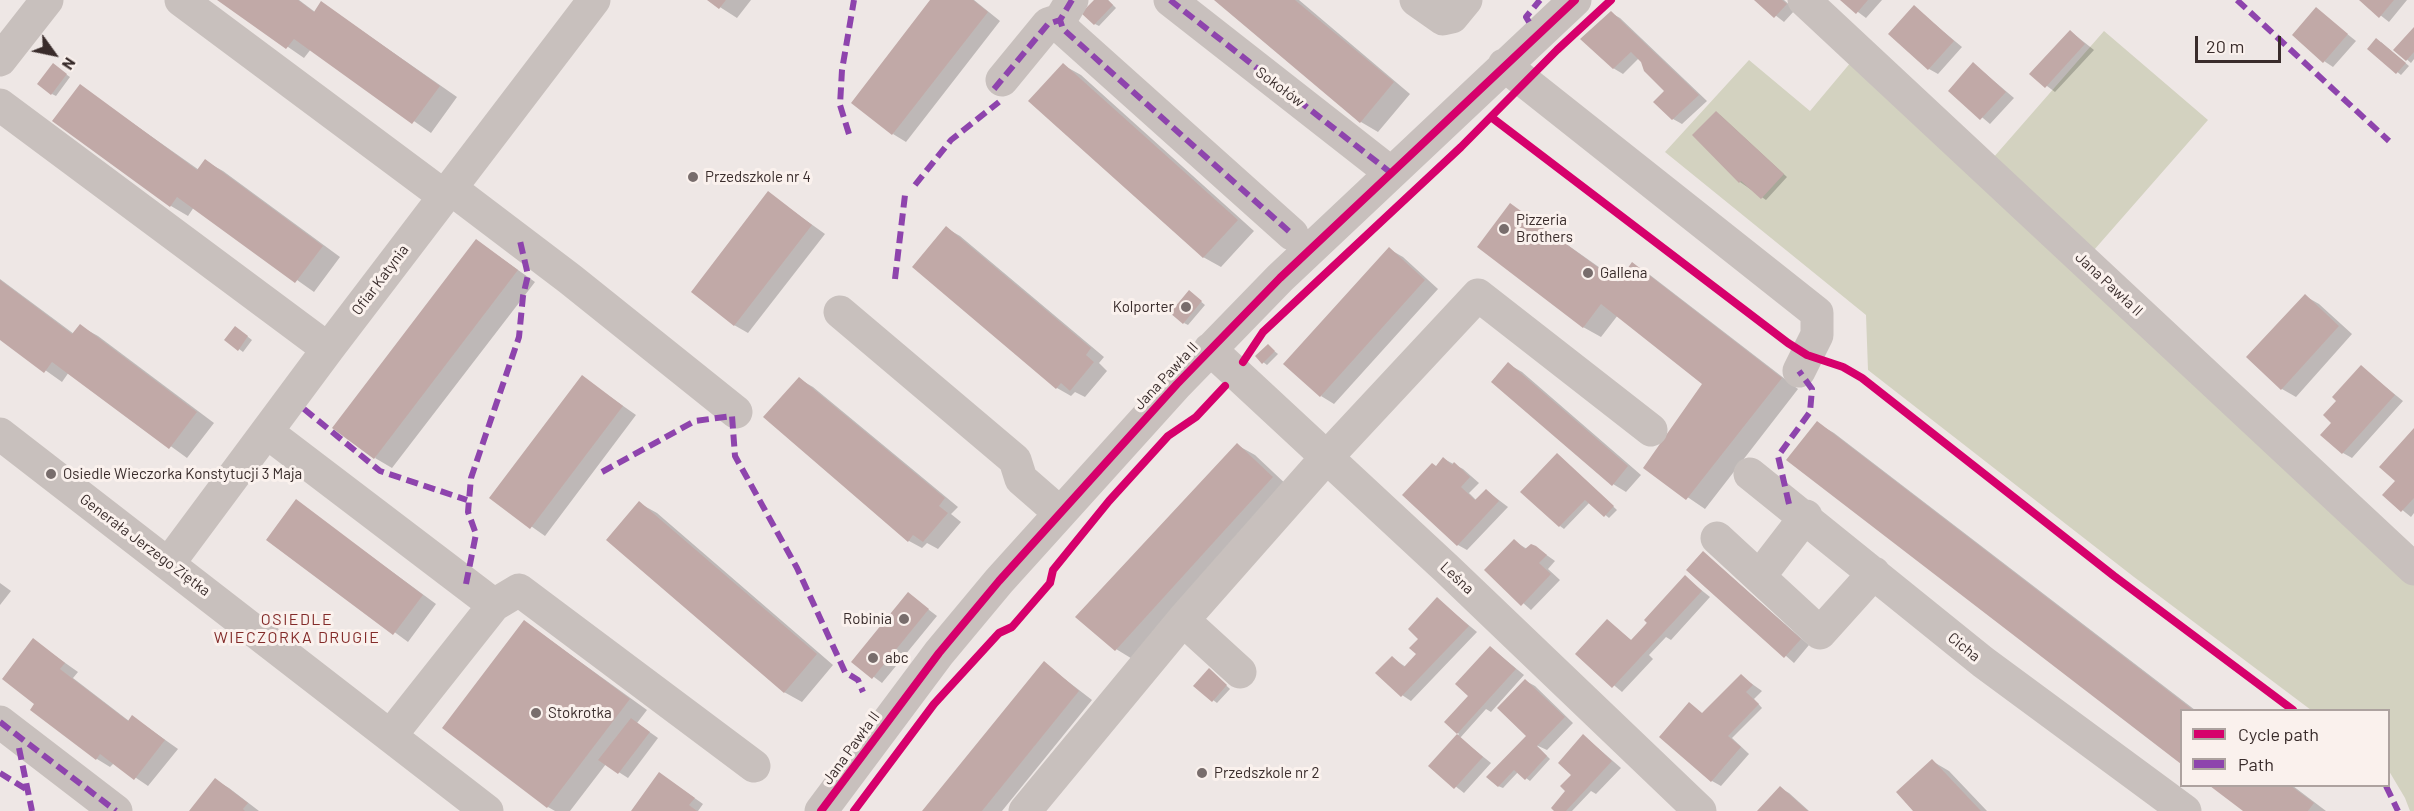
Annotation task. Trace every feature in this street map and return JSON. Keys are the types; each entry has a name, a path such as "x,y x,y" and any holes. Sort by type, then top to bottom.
{"street":[{"path":"0,60 46,0"},
{"path":"180,0 570,279 735,412"},
{"name":"Ofiar Katynia","path":"169,563 268,433 328,349 594,0"},
{"name":"Sokołów","path":"1170,0 1391,173"},
{"path":"1416,0 1443,19 1452,17 1466,0"},
{"name":"Jana Pawła II","path":"821,811 939,653 1060,513 1210,349 1391,173 1575,0"},
{"name":"Jana Pawła II","path":"1804,0 2414,569"},
{"path":"1002,80 1043,29 1066,10"},
{"path":"1066,10 1063,28 1292,234"},
{"path":"1504,66 1817,313 1817,335 1799,371"},
{"path":"0,105 328,349"},
{"path":"1025,811 1183,620 1326,458 1478,295 1652,430"},
{"path":"840,312 1016,460 1021,479 1060,513"},
{"name":"Leśna","path":"1210,349 1447,569 1700,811"},
{"path":"268,433 494,605"},
{"name":"Generała Jerzego Ziętka","path":"0,434 392,735 487,811"},
{"name":"Cicha","path":"1750,474 1806,516 1983,663 2185,811"},
{"path":"1759,576 1806,516"},
{"path":"1717,538 1820,633 1874,573"},
{"path":"392,735 494,605 519,590 754,766"},
{"path":"1183,620 1240,672"},
{"path":"0,722 116,811"}],"green space":[{"path":"2104,31 2208,120 2094,250 2414,552 2414,811 2410,811 2390,773 2390,709 2310,709 2134,577 1868,370 1866,315 1665,152 1749,60 1810,111 1867,43 1993,158"}],"building":[{"path":"217,0 298,0 314,12 321,1 440,86 412,124 294,39 286,49"},
{"path":"707,0 726,0 719,9"},
{"path":"930,0 973,0 988,12 892,135 851,103"},
{"path":"1094,0 1108,0 1113,5 1094,25 1081,13"},
{"path":"1214,0 1295,0 1394,82 1360,123"},
{"path":"1754,0 1782,0 1787,4 1774,18"},
{"path":"1840,0 1868,0 1856,14"},
{"path":"2359,0 2394,0 2379,18"},
{"path":"1914,5 1954,41 1928,70 1888,34"},
{"path":"2316,7 2348,34 2323,63 2292,35"},
{"path":"1611,11 1699,95 1672,120 1653,102 1664,91 1644,71 1641,62 1631,52 1613,69 1580,39"},
{"path":"2414,27 2414,52 2406,61 2393,50"},
{"path":"2070,30 2085,44 2045,88 2029,74"},
{"path":"2376,38 2406,63 2396,74 2367,49"},
{"path":"1973,62 2006,92 1980,120 1948,91"},
{"path":"53,63 67,74 51,95 37,84"},
{"path":"1063,63 1238,220 1203,258 1028,101"},
{"path":"80,84 197,170 205,159 323,246 295,283 177,197 170,207 52,121"},
{"path":"1716,111 1784,174 1761,199 1741,181 1739,183 1692,135"},
{"path":"768,191 812,225 734,326 691,292"},
{"path":"1510,203 1618,282 1632,262 1782,378 1686,500 1643,468 1702,384 1601,304 1583,328 1477,247"},
{"path":"946,226 1091,348 1086,355 1094,362 1070,391 1061,383 1056,389 912,267"},
{"path":"476,239 518,270 374,459 332,428"},
{"path":"1389,247 1425,280 1320,397 1283,364"},
{"path":"0,280 72,334 80,324 197,412 169,449 52,362 44,373 0,340"},
{"name":"Kolporter","path":"1189,290 1202,301 1183,324 1170,313"},
{"path":"2305,294 2339,326 2281,390 2246,357"},
{"path":"235,326 248,336 238,351 224,340"},
{"path":"1268,344 1275,351 1262,364 1255,356"},
{"path":"1508,362 1628,466 1612,486 1491,382"},
{"path":"2361,365 2395,395 2342,454 2320,435 2331,423 2323,415 2336,401 2332,397"},
{"path":"582,375 623,406 530,529 489,498"},
{"path":"799,377 945,498 939,506 948,513 923,542 913,535 908,542 763,417"},
{"path":"1817,421 2192,709 2180,709 2180,763 1786,460"},
{"path":"2414,428 2414,498 2401,512 2382,495 2395,481 2379,467"},
{"path":"1237,443 1273,477 1115,651 1075,617"},
{"path":"1557,453 1614,506 1604,517 1585,500 1559,527 1520,492"},
{"path":"1443,457 1452,465 1454,462 1470,477 1461,487 1475,500 1486,489 1499,501 1457,546 1402,495 1432,463 1436,466"},
{"path":"296,499 423,595 393,635 266,540"},
{"path":"639,501 817,654 784,693 606,540"},
{"path":"1514,539 1525,549 1531,544 1547,555 1539,563 1551,574 1521,606 1484,570"},
{"path":"1703,551 1801,639 1784,658 1686,570"},
{"path":"1685,575 1702,591 1612,688 1575,654 1607,619 1631,640 1647,623 1644,620"},
{"path":"908,592 929,609 872,679 851,662"},
{"path":"1437,597 1469,626 1401,697 1375,673 1392,656 1404,667 1416,654 1409,648 1418,639 1408,629"},
{"name":"Stokrotka","path":"524,620 630,699 547,808 442,728"},
{"path":"33,638 65,663 60,669 128,721 132,715 165,740 134,780 100,754 96,760 30,710 34,704 2,679"},
{"path":"1490,646 1516,669 1457,734 1444,722 1468,696 1455,684"},
{"path":"1044,661 1079,691 982,811 922,811"},
{"path":"1209,668 1227,685 1212,702 1193,686"},
{"path":"1741,674 1753,685 1746,692 1759,704 1728,736 1741,747 1711,782 1659,737 1689,702 1702,713"},
{"path":"1525,679 1565,717 1537,746 1547,756 1525,780 1514,770 1498,787 1486,777 1526,736 1497,708"},
{"path":"631,718 650,732 618,774 598,760"},
{"path":"1457,734 1483,757 1454,789 1428,766"},
{"path":"1583,734 1612,761 1566,811 1554,811 1551,808 1565,791 1560,786 1571,775 1558,763"},
{"path":"1932,759 1981,811 1913,811 1896,792"},
{"path":"659,772 695,798 689,805 697,811 631,811"},
{"path":"215,778 248,803 243,809 245,811 189,811"},
{"path":"1780,786 1808,811 1757,811"},
{"path":"2211,787 2292,787 2314,803 2308,811 2243,811"}],"marked path":[{"path":"849,134 840,105 842,70 854,0"},
{"path":"1072,0 1060,20 1063,29 1292,234"},
{"path":"1170,0 1391,173"},
{"path":"1529,22 1526,17 1540,0"},
{"path":"2237,0 2389,141"},
{"path":"994,89 1048,24 1060,20"},
{"path":"915,185 951,140 999,102"},
{"path":"895,279 905,195"},
{"path":"466,584 476,534 468,512 471,478 519,337 523,296 528,275 520,241"},
{"path":"1789,504 1778,456 1810,412 1812,389 1799,371"},
{"path":"304,409 380,471 467,500"},
{"path":"602,472 695,421 732,416 735,456 797,568 845,672 858,680 863,692"},
{"path":"0,722 116,811"},
{"path":"19,748 32,811"},
{"path":"0,773 29,791"},
{"path":"2386,787 2398,811"}],"cycle path":[{"path":"821,811 939,653 999,581 1177,384 1280,278 1575,0"},
{"path":"1243,362 1263,332 1461,147 1557,50 1611,0"},
{"path":"1491,117 1788,343 1807,355 1843,367 1862,378 2114,576 2292,709"},
{"path":"854,811 934,704 999,633 1012,627 1050,583 1053,570 1109,501 1168,436 1196,417 1225,386"}],"place":[{"name":"Przedszkole nr 4","path":"693,177"},
{"name":"Pizzeria Brothers","path":"1504,229"},
{"name":"Gallena","path":"1588,273"},
{"name":"Kolporter","path":"1186,307"},
{"name":"Osiedle Wieczorka Konstytucji 3 Maja","path":"51,474"},
{"name":"Robinia","path":"904,619"},
{"name":"abc","path":"873,658"},
{"name":"Stokrotka","path":"536,713"},
{"name":"Przedszkole nr 2","path":"1202,773"}],"district":[{"name":"OSIEDLE WIECZORKA DRUGIE","path":"297,629"}]}
